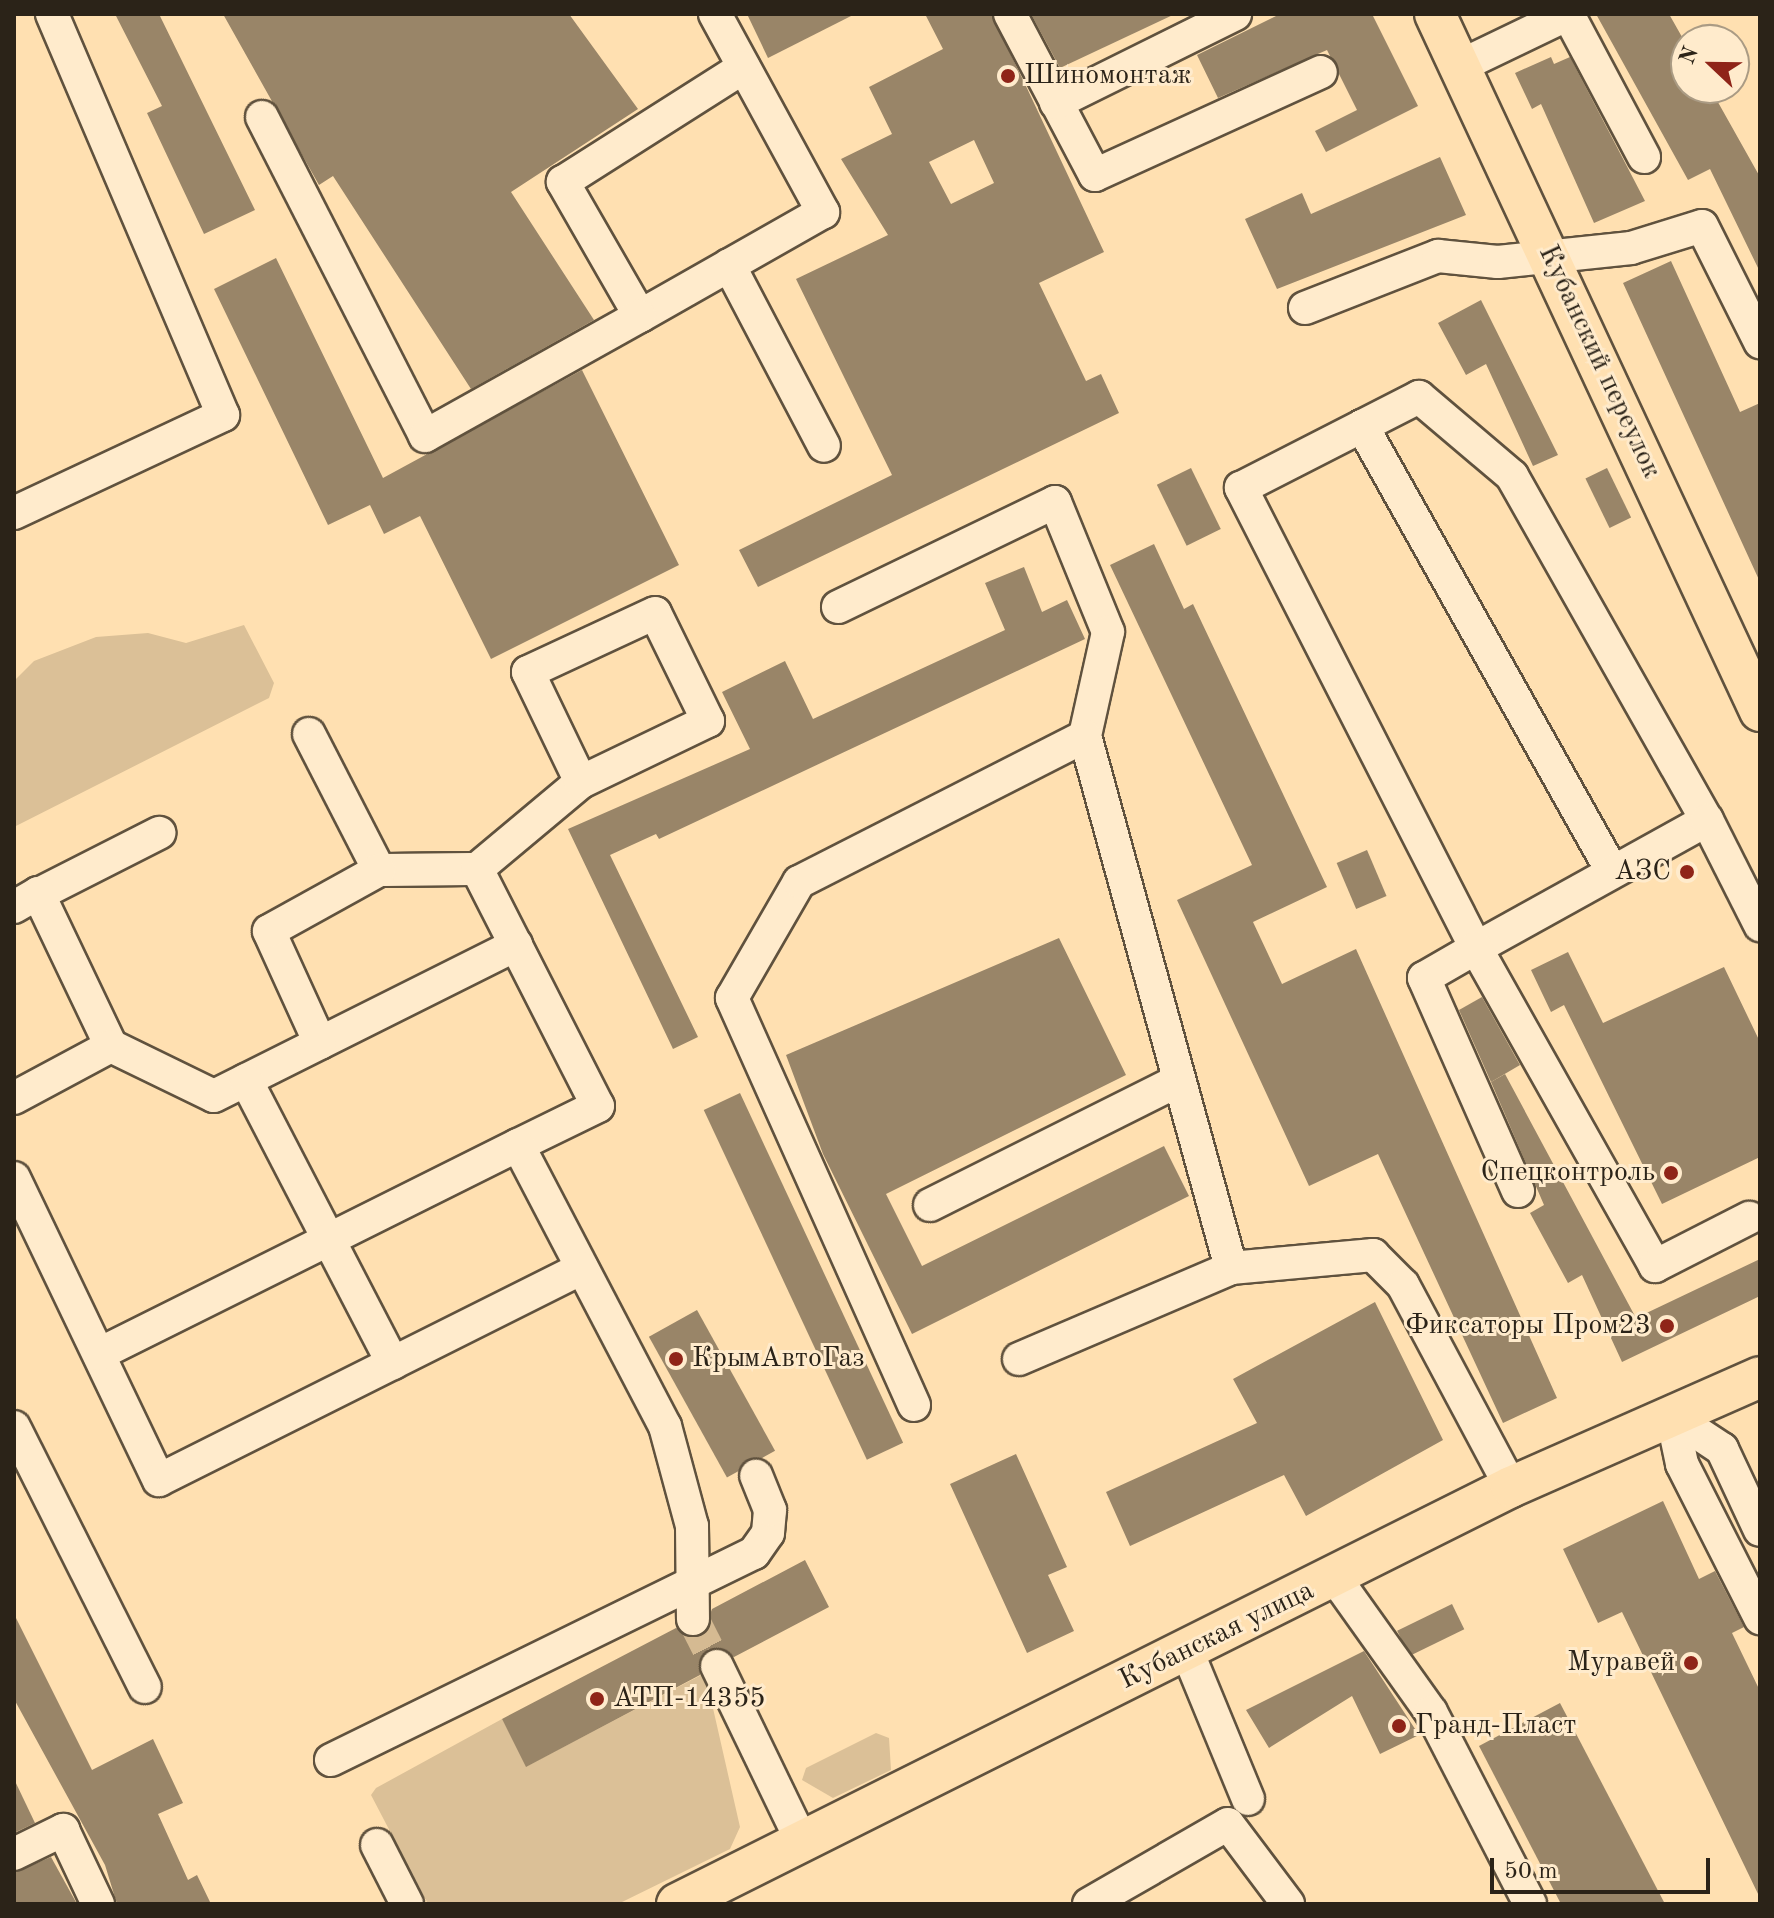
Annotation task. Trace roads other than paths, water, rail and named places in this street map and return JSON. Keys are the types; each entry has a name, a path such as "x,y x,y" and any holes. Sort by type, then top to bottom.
{"main road":[{"name":"Кубанский переулок","path":"1435,14 1755,691"},
{"name":"Кубанская улица","path":"690,1901 800,1838 1336,1579 1511,1487 1760,1377"}],"lane":[{"path":"14,513 223,415 52,14"},
{"path":"262,117 425,436 823,212 715,14"},
{"path":"1010,14 1095,175 1321,72"},
{"path":"1460,66 1568,14 1644,157"},
{"path":"1056,103 1223,17"},
{"path":"640,316 563,182 744,67"},
{"path":"1305,308 1438,256 1498,262 1631,248 1702,226 1760,342"},
{"path":"729,265 824,446"},
{"path":"1749,1218 1655,1266 1476,948 1241,488 1419,397 1512,476 1707,820 1760,925"},
{"path":"1362,426 1612,871"},
{"path":"838,607 1055,502 1108,632 1085,736 1231,1268"},
{"path":"320,1043 269,931 379,870 477,869 581,782 708,721 655,613 528,672 581,782"},
{"path":"309,734 379,870"},
{"path":"914,1405 732,998 799,882 1085,736"},
{"path":"1518,1191 1424,978 1707,820"},
{"path":"22,902 159,833"},
{"path":"99,1354 598,1106 477,869"},
{"path":"22,902 38,893 111,1046 214,1096 516,945"},
{"path":"14,1098 111,1046"},
{"path":"246,1080 393,1363"},
{"path":"930,1205 1178,1081"},
{"path":"518,1145 665,1426 692,1526 693,1604"},
{"path":"14,1178 159,1480 582,1268"},
{"path":"1019,1359 1231,1268 1373,1255 1403,1285 1511,1487"},
{"path":"1672,1416 1722,1449 1760,1530"},
{"path":"1672,1416 1682,1464 1760,1618"},
{"path":"14,1427 145,1687"},
{"path":"331,1760 693,1604 754,1553 768,1533 770,1510 756,1476"},
{"path":"1336,1579 1431,1712 1530,1904"},
{"path":"1187,1651 1248,1799"},
{"path":"717,1666 800,1838"},
{"path":"1089,1904 1228,1824 1288,1904"},
{"path":"14,1854 63,1830 98,1904"},
{"path":"377,1845 407,1904"}],"tunnel":[{"path":"693,1619 728,1688"}],"place":[{"name":"Шиномонтаж","path":"1008,76"},
{"name":"АЗС","path":"1687,872"},
{"name":"Спецконтроль","path":"1671,1173"},
{"name":"Фиксаторы Пром23","path":"1667,1326"},
{"name":"КрымАвтоГаз","path":"676,1359"},
{"name":"Муравей","path":"1691,1663"},
{"name":"АТП-14355","path":"597,1699"},
{"name":"Гранд-Пласт","path":"1399,1726"}]}
